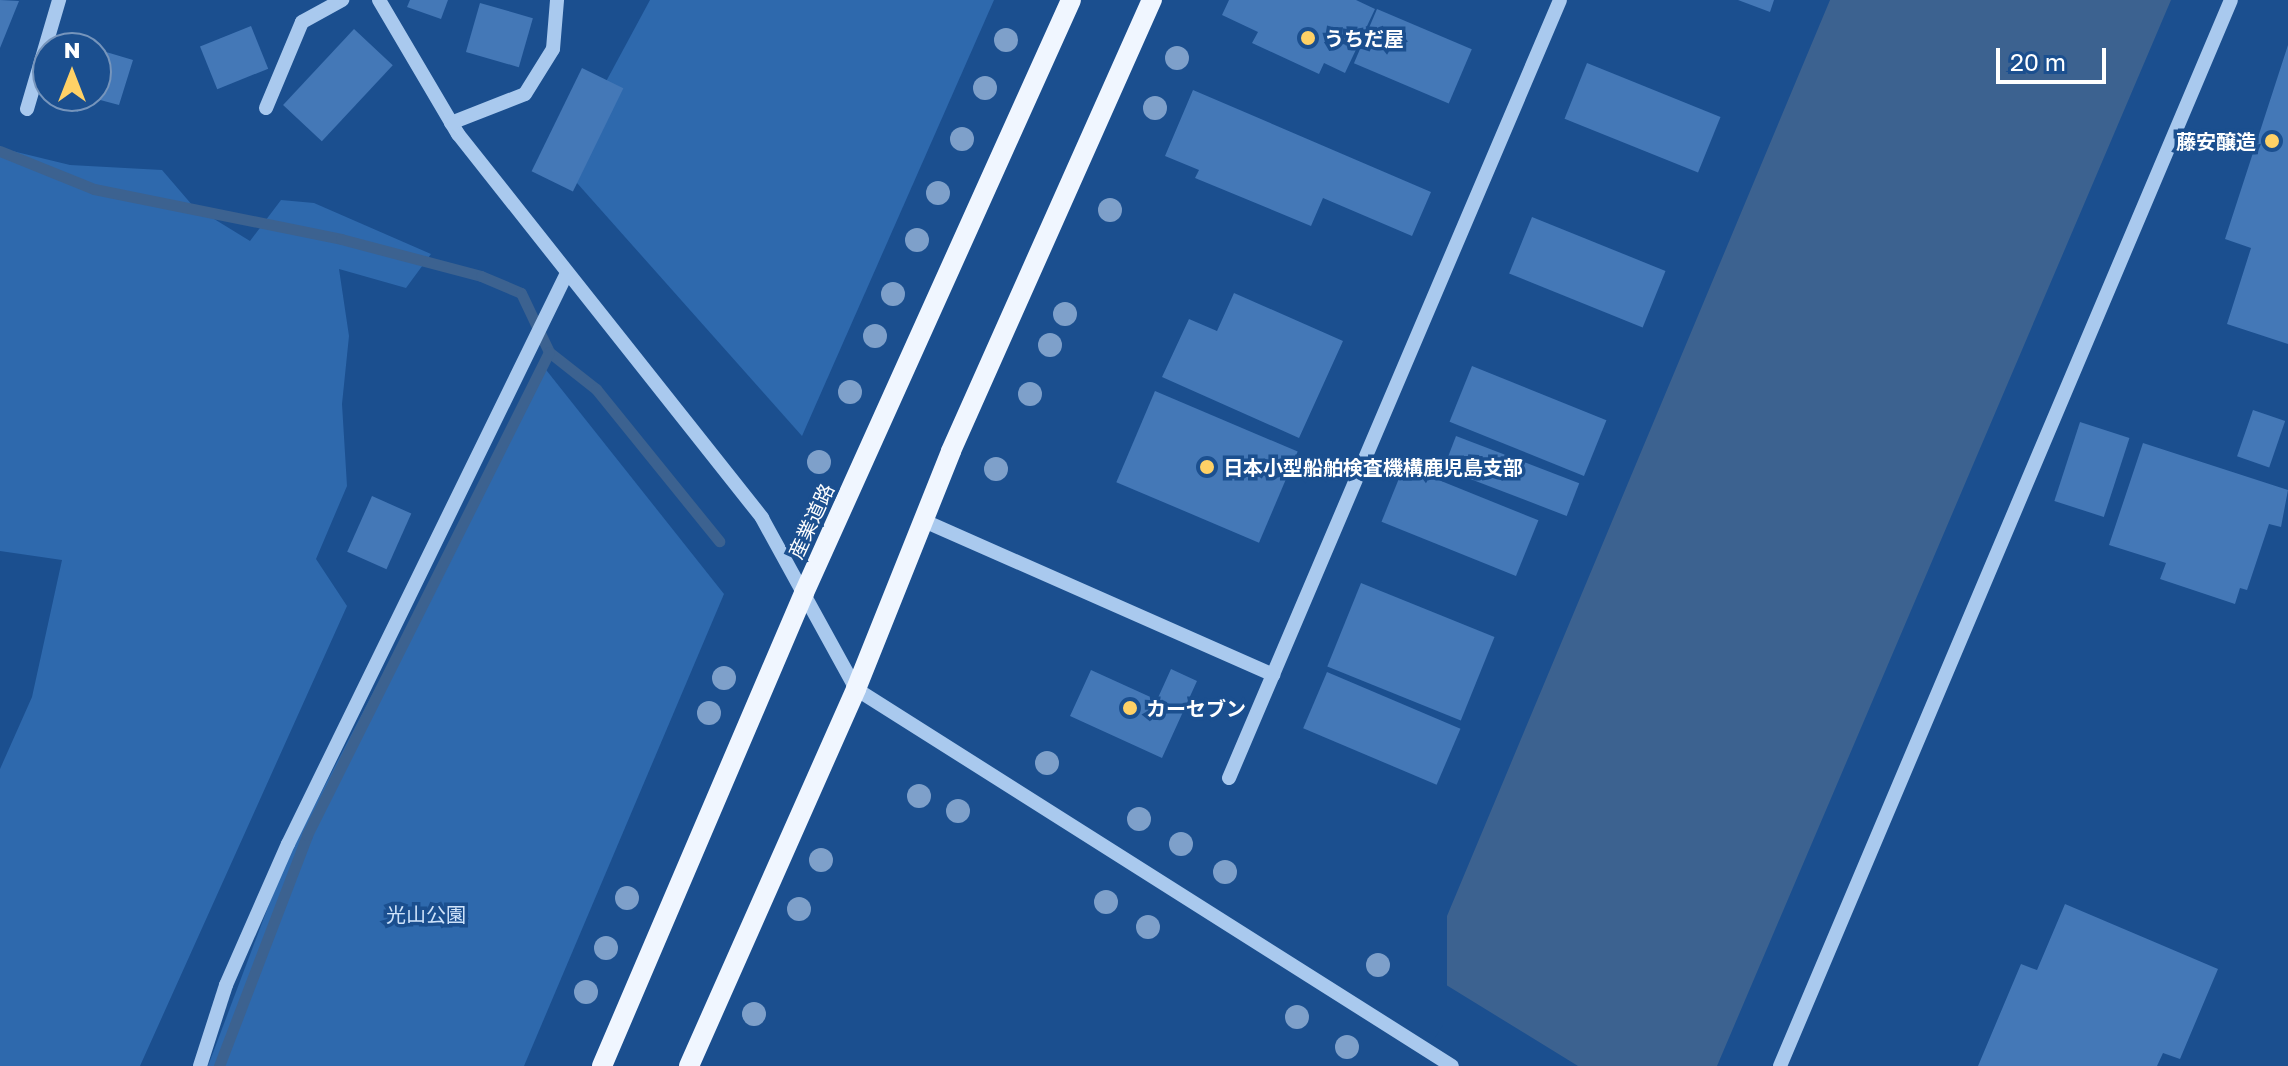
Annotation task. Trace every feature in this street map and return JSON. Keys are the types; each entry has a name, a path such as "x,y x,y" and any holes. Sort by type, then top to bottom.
{"main road":[{"name":"産業道路","path":"602,1066 804,593 1071,0"},
{"path":"689,1066 856,689 922,520 1152,0"}],"street":[{"path":"27,109 59,0"},
{"path":"266,108 302,22 342,0"},
{"path":"379,0 451,123 566,275 762,518 856,689 1396,1034 1452,1066"},
{"path":"451,123 525,94 553,49 557,0"},
{"path":"1229,778 1560,0"},
{"path":"1780,1066 2231,0"},
{"path":"200,1066 226,985 288,844 566,275"},
{"path":"922,520 1273,675"}],"green space":[{"path":"650,0 994,0 802,436 561,165"},
{"path":"0,148 70,165 162,170 193,206 250,241 281,200 314,203 431,254 406,288 339,269 349,336 342,404 347,486 316,559 347,606 140,1066 0,1066 0,769 32,697 62,560 0,551"},
{"name":"光山公園","path":"543,366 724,594 524,1066 208,1066 285,862"}],"shaded area":[{"path":"1830,0 2171,0 1717,1066 1421,1066 1447,1026 1447,916"}],"pier":[{"path":"1443,983 1578,1066 1417,1066 1443,1025"}],"building":[{"path":"0,0 19,1 0,48"},
{"path":"410,0 448,0 441,19 407,7"},
{"name":"うちだ屋","path":"1229,0 1356,0 1375,9 1345,73 1324,63 1319,74 1252,43 1258,32 1222,15"},
{"path":"1738,0 1774,0 1770,12"},
{"path":"480,3 533,18 519,67 466,52"},
{"path":"1377,9 1472,49 1449,104 1354,63"},
{"path":"251,26 268,69 217,89 200,47"},
{"path":"354,29 393,65 322,141 283,105"},
{"name":"藤安醸造","path":"2288,45 2288,344 2227,324 2251,248 2225,239"},
{"path":"112,54 133,60 119,105 112,103"},
{"path":"1587,63 1721,117 1698,173 1565,119"},
{"path":"582,68 623,88 573,192 532,171"},
{"path":"1193,90 1431,192 1412,236 1323,198 1311,226 1195,178 1199,170 1165,156"},
{"path":"1532,217 1666,271 1643,328 1509,274"},
{"path":"1234,293 1343,341 1299,438 1162,377 1189,319 1217,331"},
{"path":"1472,366 1606,420 1584,476 1450,422"},
{"name":"日本小型船舶検査機構鹿児島支部","path":"1155,391 1298,452 1259,543 1116,482"},
{"path":"2253,410 2285,421 2269,467 2237,456"},
{"path":"2080,422 2129,438 2104,517 2054,501"},
{"path":"1456,436 1579,483 1567,516 1443,469"},
{"path":"2143,443 2288,490 2281,527 2269,524 2247,590 2240,588 2235,604 2160,579 2166,563 2109,545"},
{"path":"1404,466 1538,520 1516,576 1382,522"},
{"path":"372,496 411,513 386,569 347,552"},
{"path":"1361,583 1495,637 1461,720 1327,666"},
{"name":"カーセブン","path":"1171,669 1197,681 1162,758 1070,716 1091,670 1157,700"},
{"path":"1327,672 1460,729 1437,785 1303,728"},
{"path":"2065,904 2218,969 2180,1059 2163,1053 2157,1066 1978,1066 2021,964 2037,970"}],"waterway":[{"path":"0,151 94,189 341,239 481,276 521,293 549,352 596,389 719,541"},
{"path":"219,1066 307,835 549,352"}],"place":[{"name":"うちだ屋","path":"1308,38"},
{"name":"藤安醸造","path":"2272,141"},
{"name":"日本小型船舶検査機構鹿児島支部","path":"1207,467"},
{"name":"カーセブン","path":"1130,708"}]}
